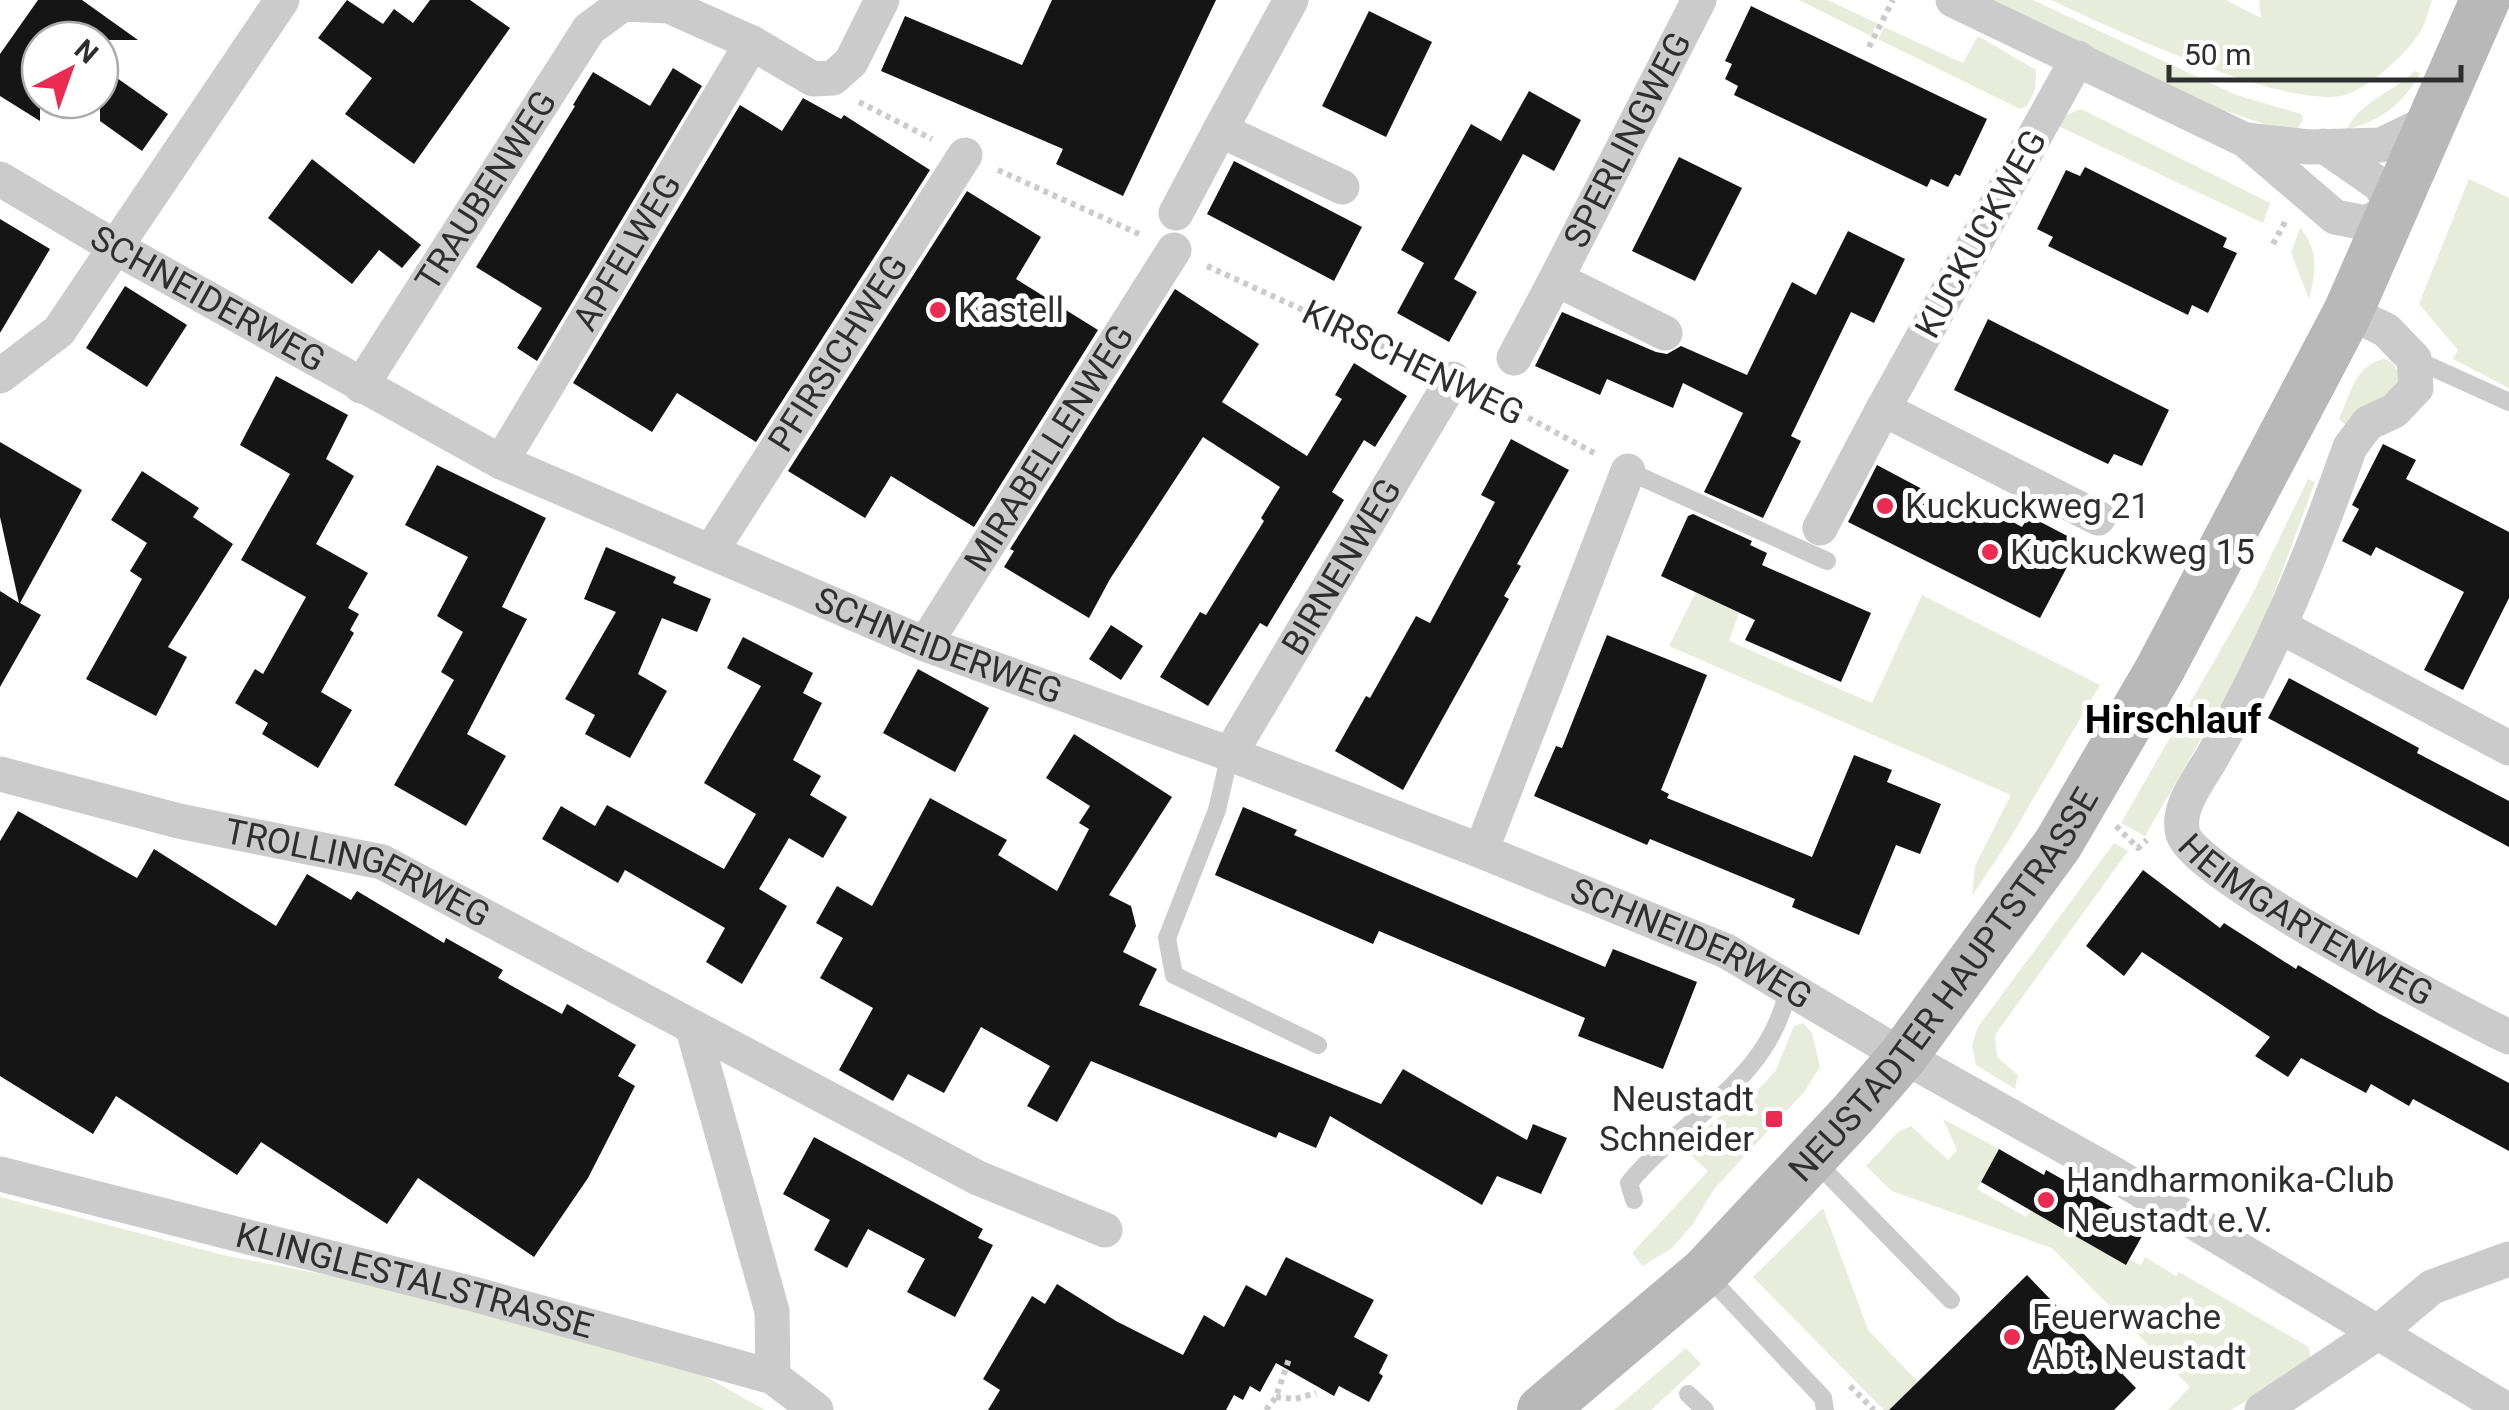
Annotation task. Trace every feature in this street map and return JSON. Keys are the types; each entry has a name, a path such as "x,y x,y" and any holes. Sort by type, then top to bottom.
{"street":[{"path":"0,376 59,331 282,0"},
{"path":"832,78 852,62 882,0"},
{"path":"1176,214 1291,0"},
{"name":"SPERLINGWEG","path":"1514,358 1699,0"},
{"path":"1953,0 2245,140 2335,217 2366,223 2394,209 2380,185 2324,146"},
{"name":"NEUSTADTER HAUPTSTRASSE","path":"1542,1410 1705,1272 1811,1158 1903,1056 2058,844 2160,669 2353,302 2485,0"},
{"name":"TRAUBENWEG","path":"361,386 589,30 621,2 669,6 752,43 813,79 832,78"},
{"name":"APFELWEG","path":"501,462 752,43"},
{"name":"KUCKUCKWEG","path":"1824,545 1883,409 2078,58"},
{"path":"2245,140 2324,146 2381,144 2434,120"},
{"path":"1220,130 1342,187"},
{"name":"PFIRSICHWEG","path":"711,551 965,155"},
{"name":"SCHNEIDERWEG","path":"0,179 501,462 925,644 1230,754 1726,950 1903,1056 2112,1173 2507,1410"},
{"path":"2335,217 2353,302 2414,360"},
{"name":"MIRABELLENWEG","path":"925,644 1174,250"},
{"name":"SPERLINGWEG","path":"1556,279 1665,334"},
{"name":"HEIMGARTENWEG","path":"2414,360 2416,388 2394,411 2368,423 2350,447 2280,627 2183,808 2184,834 2197,855 2300,922 2428,998 2509,1037"},
{"name":"BIRNENWEG","path":"1230,754 1453,379"},
{"path":"1883,409 2098,518"},
{"path":"1481,851 1628,471"},
{"path":"2280,627 2509,748"},
{"name":"TROLLINGERWEG","path":"0,774 180,821 382,862 978,1178 1106,1230"},
{"path":"694,1028 772,1310 773,1377"},
{"name":"KLINGLESTALSTRASSE","path":"0,1174 477,1295 773,1377 816,1410"},
{"path":"2262,1410 2376,1334 2432,1288 2509,1259"}],"lane":[{"path":"2414,360 2509,402"},
{"path":"1628,471 1824,545"},
{"path":"1230,754 1217,810 1167,938 1174,975 1318,1045"},
{"path":"1634,1200 1629,1183 1656,1150 1726,1094 1762,1056 1784,1014 1789,986"},
{"path":"1811,1158 1951,1300"},
{"path":"1705,1272 1823,1398 1825,1410"},
{"path":"1688,1394 1705,1410"}],"path":[{"path":"1869,46 1893,0"},
{"name":"KIRSCHENWEG","path":"832,78 861,105 1453,379 1628,471"},
{"path":"2272,244 2288,217"},
{"path":"2115,825 2138,848 2149,838"},
{"path":"1266,1410 1276,1397 1290,1356"},
{"path":"1276,1397 1296,1399 1316,1393"}],"green space":[{"path":"1799,0 1827,0 1877,23 1871,36"},
{"path":"1989,0 2033,0 2236,95 2301,114 2303,120 2297,129 2264,124 2223,110"},
{"path":"2051,0 2226,0 2261,18 2259,0 2432,0 2422,29 2389,67 2348,94 2322,97 2245,80 2200,64"},
{"path":"1884,27 1963,63 1978,36 2036,70 2035,89 2027,106 2020,109 1878,39"},
{"path":"2415,71 2420,73 2390,110 2347,129 2368,104"},
{"path":"2081,109 2270,203 2263,223 2056,125 2064,116"},
{"path":"2469,179 2509,198 2509,388 2453,359 2458,350 2419,304"},
{"path":"2300,228 2314,262 2309,299 2291,253"},
{"path":"2385,359 2392,362 2400,375 2398,389 2345,424 2339,419 2355,382 2367,367"},
{"path":"2308,479 2315,482 2254,647 2145,836 2121,823 2251,597"},
{"path":"1696,592 1739,613 1729,641 1872,703 1922,595 2100,685 1972,896 1975,866 2011,795 1669,646"},
{"path":"2114,843 2128,851 1995,1035 1997,1057 2018,1075 2015,1089 1976,1065 1972,1045 1978,1027"},
{"path":"1803,1023 1812,1033 1820,1067 1804,1092 1714,1189 1693,1224 1672,1248 1643,1266 1632,1253 1708,1171 1683,1148 1762,1086 1776,1070 1794,1026"},
{"path":"1943,1119 1999,1149 1977,1189 2026,1217 2031,1210 2141,1265 2145,1257 2176,1276 2179,1272 2309,1347 2311,1364 2231,1410 2168,1410 2190,1387 2052,1248 1892,1191 1866,1166 1898,1132 1911,1126 1948,1160 1957,1150"},
{"path":"0,1197 223,1255 399,1289 703,1375 765,1410 0,1410"},
{"path":"1823,1208 1868,1330 1918,1382 1889,1410 1884,1410 1753,1277"},
{"path":"1686,1348 1701,1364 1651,1410 1614,1410"}],"building":[{"path":"38,0 82,0 110,20 24,20"},
{"path":"347,0 383,24 394,9 413,23 430,0 470,0 510,28 414,164 345,114 372,78 318,38"},
{"path":"1052,0 1216,0 1123,196 1056,164 1063,149 881,71 905,16 1022,65"},
{"path":"1751,6 1987,119 1960,176 1955,174 1948,187 1931,179 1927,187 1734,95 1738,86 1725,79 1732,64 1725,61"},
{"path":"1369,11 1432,42 1386,137 1322,106"},
{"path":"20,26 20,108 0,96 0,54"},
{"path":"120,27 138,40 120,40"},
{"path":"673,68 702,86 537,361 517,348 542,308 476,267 593,72 650,106"},
{"path":"120,80 168,114 142,151 100,121 120,120"},
{"path":"1529,91 1581,120 1554,171 1523,154 1454,279 1477,292 1449,342 1397,313 1424,263 1401,250 1471,124 1506,144 1501,141"},
{"path":"803,98 841,119 844,115 930,170 756,442 677,393 652,432 573,383 740,105 782,131"},
{"path":"1679,157 1742,188 1695,281 1632,251"},
{"path":"312,159 421,245 402,268 379,250 352,284 268,218"},
{"path":"1234,161 1362,227 1334,281 1207,214"},
{"path":"2085,167 2227,238 2223,247 2237,253 2208,313 2192,305 2188,315 2048,246 2053,237 2037,229 2066,170 2080,176"},
{"path":"967,191 1041,237 1016,279 1098,330 974,527 891,476 865,518 788,471"},
{"path":"0,219 50,249 0,333"},
{"path":"1848,231 1905,259 1874,323 1851,312 1791,436 1801,441 1763,518 1704,492 1743,413 1683,383 1673,408 1607,379 1600,395 1535,366 1562,312 1656,352 1667,354 1681,346 1747,375 1792,282 1816,295"},
{"path":"125,286 187,325 147,387 86,348"},
{"path":"1175,289 1259,344 1222,402 1307,456 1342,399 1335,395 1354,363 1407,396 1375,447 1364,440 1332,492 1344,500 1267,627 1260,623 1208,706 1160,677 1200,612 1206,615 1264,521 1261,518 1280,487 1203,437 1110,579 1089,618 1004,567 1014,551 1010,549"},
{"path":"1988,319 2169,410 2142,466 2114,454 2108,464 1954,390"},
{"path":"276,376 348,415 326,459 354,476 316,544 368,573 348,608 359,614 350,630 354,633 321,692 352,710 318,768 262,734 268,723 235,703 255,669 263,674 306,597 241,560 290,474 240,445"},
{"path":"1511,439 1569,470 1517,564 1521,566 1504,596 1509,599 1403,790 1335,751 1416,616 1430,623 1495,502 1481,495"},
{"path":"0,442 82,490 20,603 41,615 0,687 0,591 19,603 0,517"},
{"path":"2383,444 2416,460 2406,479 2509,532 2509,598 2463,690 2424,670 2464,592 2376,547 2371,556 2342,541 2359,509 2352,505"},
{"path":"437,465 546,518 502,607 527,619 467,734 506,756 466,826 394,785 454,680 441,672 463,632 437,616 468,557 405,525"},
{"path":"1877,465 1986,523 1993,511 2022,527 2029,516 2075,540 2075,552 2040,618 1848,522"},
{"path":"142,471 199,508 193,517 233,544 168,647 187,657 156,716 86,679 142,579 130,571 147,543 111,520"},
{"path":"1693,514 1752,541 1750,545 1767,553 1762,565 1871,613 1841,682 1745,640 1755,620 1661,576 1688,516"},
{"path":"606,547 676,577 673,583 711,599 697,632 662,618 638,674 667,691 630,758 585,734 595,715 565,699 616,612 584,599"},
{"path":"1111,625 1143,646 1121,680 1089,659"},
{"path":"1607,635 1707,675 1661,790 1669,794 1667,798 1812,857 1854,755 1892,770 1887,782 1941,804 1920,854 1896,845 1859,935 1792,907 1795,899 1650,839 1647,845 1534,796 1556,746 1562,748"},
{"path":"743,637 813,673 803,693 822,703 793,760 821,776 810,795 847,817 823,858 789,838 759,889 787,906 742,984 706,962 725,928 625,870 618,883 542,839 561,806 595,826 607,805 724,869 756,814 704,783 761,686 727,668"},
{"path":"918,669 989,708 955,772 883,733"},
{"path":"2289,678 2509,801 2509,847 2268,718"},
{"path":"1074,734 1172,797 1109,895 1131,906 1136,926 1123,952 1157,969 1139,1005 1381,1104 1403,1069 1527,1140 1533,1124 1567,1138 1541,1194 1497,1176 1482,1205 1330,1116 1316,1148 1279,1132 1276,1138 1091,1061 1057,1122 1027,1106 1050,1066 981,1027 944,1093 908,1074 893,1101 839,1070 873,1008 820,978 843,938 816,923 837,886 872,906 930,798 1007,840 998,855 1057,891 1089,829 1079,823 1090,806 1046,778"},
{"path":"1243,807 1297,830 1294,835 1605,967 1613,949 1697,982 1663,1069 1578,1036 1585,1018 1379,931 1373,944 1215,875"},
{"path":"18,811 137,878 154,849 276,926 307,874 351,900 357,891 444,943 446,938 503,970 498,978 562,1014 567,1004 636,1045 618,1076 635,1086 588,1178 534,1257 418,1178 387,1224 261,1142 237,1175 116,1096 93,1134 0,1076 0,841"},
{"path":"2143,870 2220,928 2224,923 2296,969 2298,965 2509,1083 2509,1151 2413,1099 2409,1106 2371,1084 2366,1093 2301,1058 2288,1077 2255,1056 2270,1037 2142,952 2124,976 2086,946"},
{"path":"814,1137 983,1229 978,1238 993,1245 955,1317 907,1292 925,1259 868,1229 847,1268 814,1250 830,1220 783,1194"},
{"name":"Handharmonika-Club Neustadt e.V.","path":"1999,1149 2044,1175 2046,1170 2147,1227 2126,1265 1981,1182"},
{"path":"1286,1257 1374,1300 1354,1337 1388,1355 1379,1373 1383,1376 1369,1402 1339,1386 1334,1396 1276,1363 1260,1392 1250,1386 1243,1400 1234,1395 1226,1410 988,1410 1000,1390 983,1379 1032,1296 1045,1304 1057,1284 1116,1321 1183,1355 1204,1315 1224,1327 1246,1285 1266,1296"},
{"name":"Feuerwache Abt. Neustadt","path":"2027,1275 2136,1388 2114,1410 1889,1410"}],"place":[{"name":"Kastell","path":"938,310"},
{"name":"Kuckuckweg 21","path":"1885,506"},
{"name":"Kuckuckweg 15","path":"1990,552"},
{"name":"Neustadt Schneider","path":"1774,1119"},
{"name":"Handharmonika-Club Neustadt e.V.","path":"2046,1200"},
{"name":"Feuerwache Abt. Neustadt","path":"2012,1337"}],"district":[{"name":"Hirschlauf","path":"2173,720"}]}
